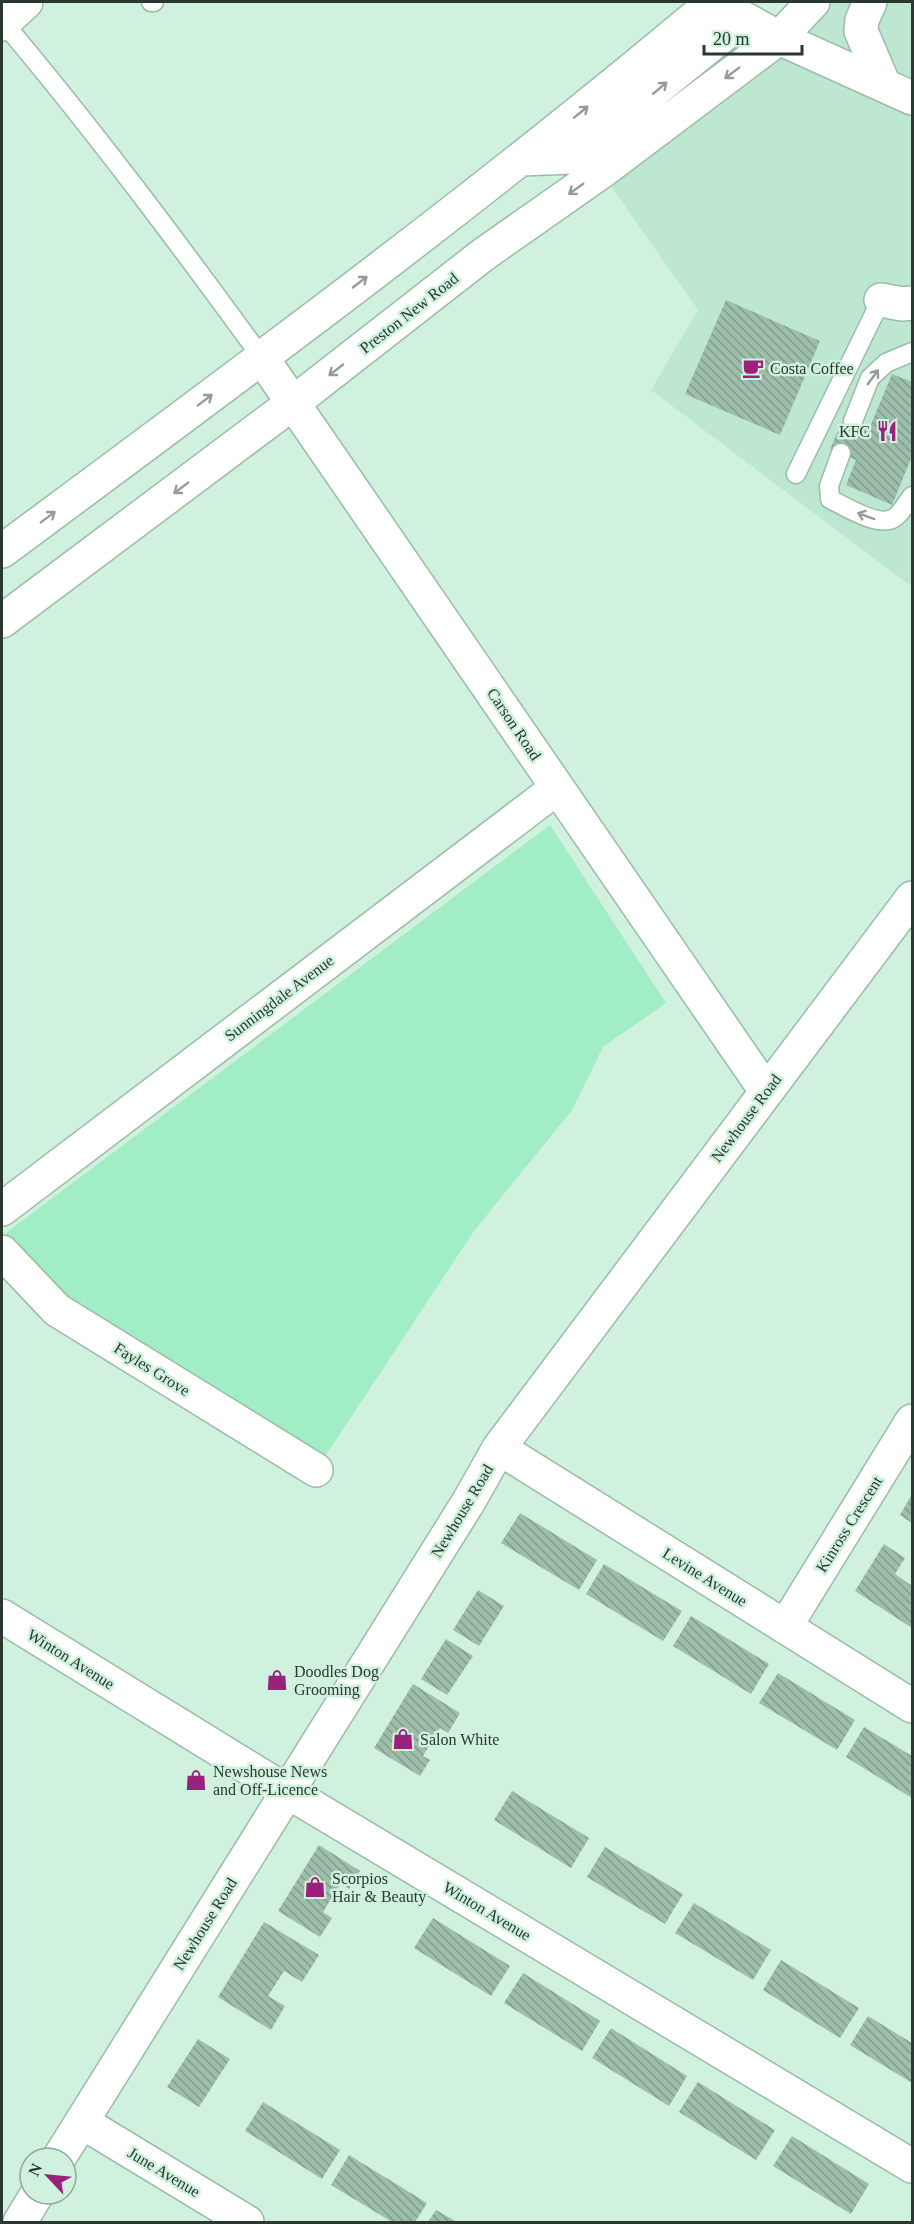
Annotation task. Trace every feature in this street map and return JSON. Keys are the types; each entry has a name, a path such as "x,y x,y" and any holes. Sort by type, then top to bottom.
{"main road":[{"name":"Preston New Road","path":"2,551 262,358 633,69 743,13 813,2"},
{"path":"870,2 862,20 861,32 898,91"},
{"name":"Preston New Road","path":"2,621 293,403 484,254 601,172 743,13"},
{"path":"520,159 572,157 728,31 743,13 898,91"},
{"name":"Carson Road","path":"262,358 766,1091"},
{"name":"Sunningdale Avenue","path":"2,1209 557,788"},
{"name":"Newhouse Road","path":"67,2146 470,1502 499,1448 912,898"},
{"name":"Fayles Grove","path":"2,1252 57,1310 316,1470"},
{"name":"Kinross Crescent","path":"785,1627 912,1421"},
{"name":"Levine Avenue","path":"499,1448 912,1706"},
{"name":"Winton Avenue","path":"2,1616 288,1792 912,2166"},
{"name":"June Avenue","path":"82,2122 247,2223"},
{"path":"20,2223 30,2206"}],"lane":[{"path":"10,16 47,74 207,282 262,358"},
{"path":"796,474 897,302"},
{"path":"853,422 870,378 886,363 912,352"},
{"path":"841,453 829,486 830,499 855,512 883,522 894,518 912,496"}],"shaded area":[{"path":"813,2 912,2 912,587 651,390 698,310 601,172"}],"green space":[{"path":"550,825 666,1003 603,1047 572,1110 474,1231 316,1470 57,1310 2,1236"}],"building":[{"name":"Costa Coffee","path":"726,300 820,341 780,435 685,394"},
{"path":"892,374 912,382 912,456 892,505 846,485 856,460 830,449 844,418 869,429"},
{"path":"912,1494 912,1523 900,1515"},
{"path":"520,1513 597,1560 579,1590 501,1543"},
{"path":"884,1544 905,1558 895,1574 912,1586 912,1628 855,1591"},
{"path":"604,1564 682,1611 663,1641 586,1594"},
{"path":"478,1590 504,1606 479,1646 453,1630"},
{"path":"691,1616 769,1664 751,1694 673,1646"},
{"path":"446,1639 473,1656 447,1695 421,1679"},
{"path":"778,1673 855,1720 837,1750 759,1703"},
{"path":"413,1684 460,1713 448,1733 440,1728 423,1756 430,1760 420,1776 374,1748"},
{"path":"864,1727 912,1756 912,1798 846,1757"},
{"path":"512,1791 589,1838 571,1868 494,1820"},
{"path":"319,1845 360,1871 349,1889 341,1883 323,1912 332,1918 320,1937 278,1911"},
{"path":"605,1847 683,1894 665,1924 587,1877"},
{"path":"694,1903 771,1950 753,1980 675,1933"},
{"path":"433,1918 510,1966 491,1996 414,1948"},
{"path":"264,1922 319,1955 302,1982 284,1971 268,1996 285,2006 271,2030 218,1997"},
{"path":"781,1960 859,2008 840,2038 763,1990"},
{"path":"523,1973 600,2021 582,2051 504,2003"},
{"path":"868,2016 912,2043 912,2083 850,2045"},
{"path":"611,2028 687,2076 669,2106 592,2058"},
{"path":"198,2039 230,2059 199,2107 167,2087"},
{"path":"698,2082 775,2130 756,2160 679,2112"},
{"path":"263,2102 340,2150 322,2179 245,2131"},
{"path":"792,2136 869,2184 851,2214 773,2166"},
{"path":"349,2155 427,2203 415,2222 392,2222 331,2185"},
{"path":"436,2210 457,2222 428,2222"}],"place":[{"name":"Costa Coffee","path":"753,368"},
{"name":"KFC","path":"887,431"},
{"name":"Doodles Dog Grooming","path":"277,1680"},
{"name":"Salon White","path":"403,1739"},
{"name":"Newshouse News and Off-Licence","path":"196,1780"},
{"name":"Scorpios Hair & Beauty","path":"315,1887"}]}
